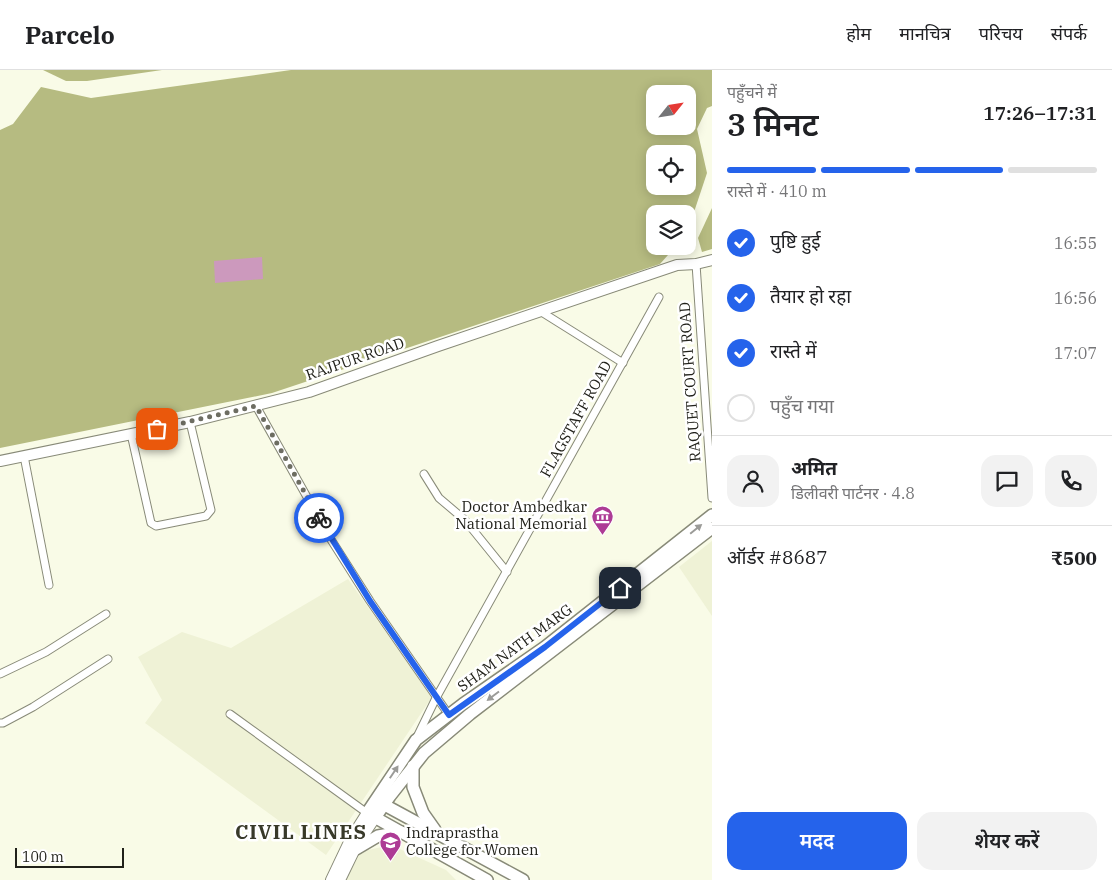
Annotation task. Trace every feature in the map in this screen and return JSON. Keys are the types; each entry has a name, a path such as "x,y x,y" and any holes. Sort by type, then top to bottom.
{"main road":[{"name":"SHAM NATH MARG","path":"371,816 416,740 545,647 712,516"},
{"name":"SHAM NATH MARG","path":"380,802 424,753 470,714 712,528"},
{"path":"413,766 413,787 423,813 438,834"},
{"path":"380,802 522,880"},
{"path":"371,816 488,880"},
{"path":"356,848 378,836 401,832"}],"street":[{"name":"RAJPUR ROAD","path":"0,461 190,422 309,392 539,311 677,265 696,264 712,260"},
{"name":"RAQUET COURT ROAD","path":"696,264 712,498"},
{"name":"FLAGSTAFF ROAD","path":"416,740 436,698 659,296"},
{"path":"539,311 623,363"},
{"path":"256,406 330,538 370,601 449,715"},
{"path":"131,434 151,523 156,526 206,516 210,510 190,422"},
{"path":"24,456 49,584"},
{"path":"424,474 438,498 465,520 507,572"},
{"path":"0,674 46,652 106,614"},
{"path":"0,723 34,707 108,659"},
{"path":"230,714 371,816"},
{"name":"SHAM NATH MARG","path":"340,880 371,816"},
{"name":"SHAM NATH MARG","path":"331,880 350,840 371,816"}],"shaded area":[{"path":"262,257 263,279 215,283 214,261"},
{"path":"712,541 712,616 679,567"},
{"path":"348,579 432,697 326,855 145,723 162,700 138,657 182,632 231,648"},
{"name":"Indraprastha College for Women","path":"391,845 446,870 456,880 343,880 359,852"}],"green space":[{"path":"43,70 162,70 87,81 66,81"},
{"path":"291,70 712,70 712,106 707,108 697,129 707,173 696,206 646,205 646,255 668,255 660,264 272,393 0,448 0,130 13,124 41,87 91,98"},
{"path":"712,208 712,249 702,252 698,238"}],"way so far":[{"path":"157,429 256,406 319,518"}],"place":[{"name":"Doctor Ambedkar National Memorial","path":"603,535"},
{"name":"Indraprastha College for Women","path":"390,861"}],"district":[{"name":"CIVIL LINES","path":"301,832"}],"route":[{"path":"319,518 370,601 449,715 545,647 620,588"}]}
